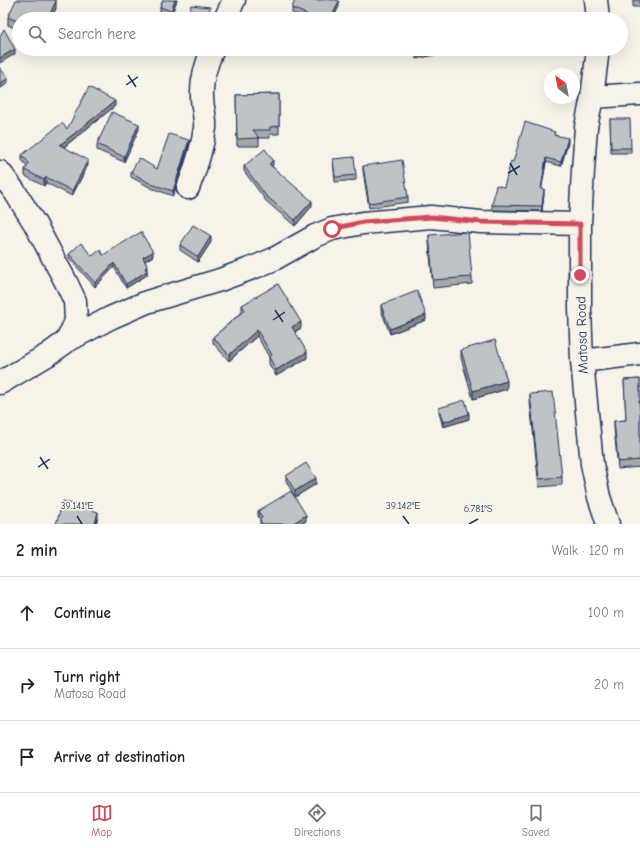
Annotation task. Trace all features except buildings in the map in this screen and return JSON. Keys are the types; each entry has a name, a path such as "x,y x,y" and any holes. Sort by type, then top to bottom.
{"street":[{"path":"228,12 234,0"},
{"path":"596,0 597,12"},
{"path":"188,188 199,161 205,127 202,81 210,56"},
{"name":"Matosa Road","path":"597,56 586,134 580,224 580,302 582,361 592,464 599,497 608,524"},
{"path":"592,96 640,94"},
{"path":"0,172 15,192 35,224 75,301 76,321 67,341"},
{"path":"0,383 49,354 67,341 105,320 139,305 234,275 274,259 315,236 332,229 363,222 431,217 481,222 580,224"},
{"path":"582,361 640,354"}],"route":[{"path":"332,229 363,222 431,217 481,222 580,224 580,275"}]}
